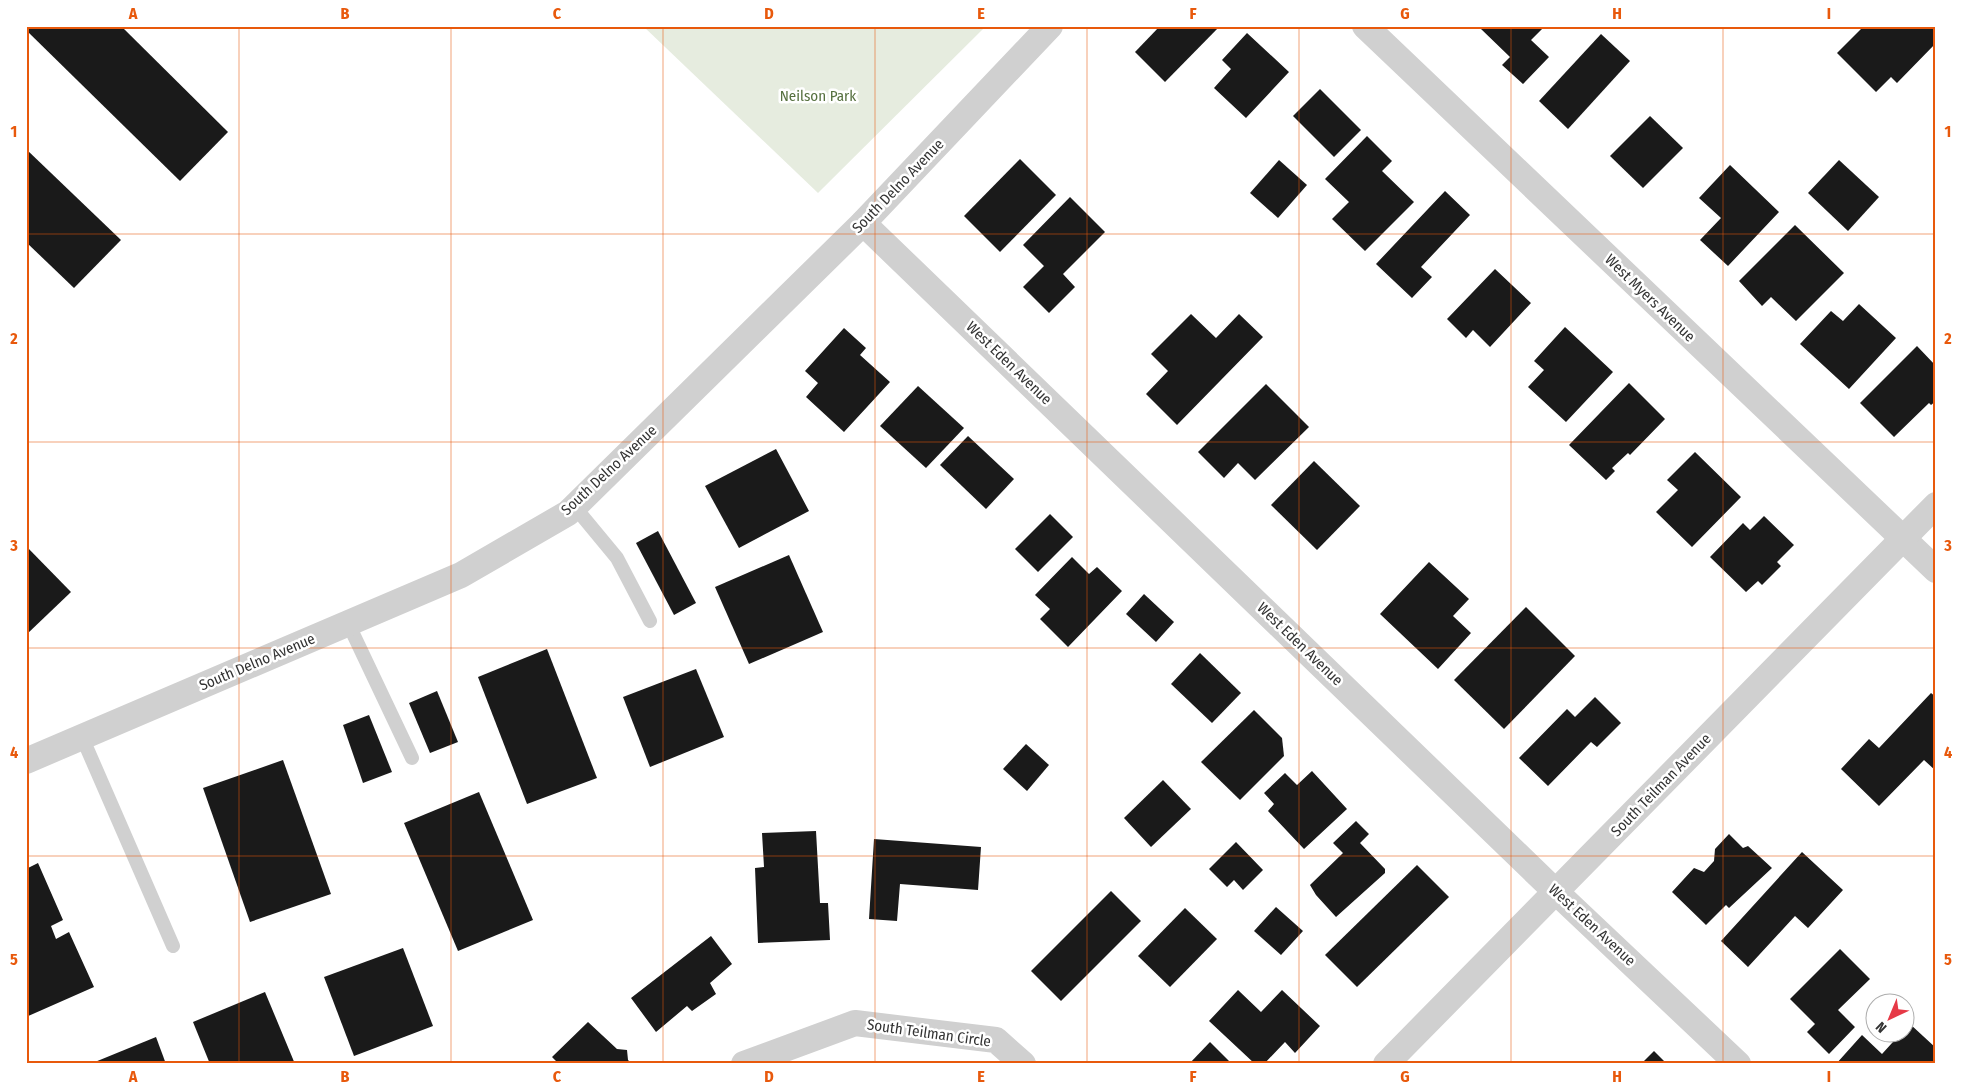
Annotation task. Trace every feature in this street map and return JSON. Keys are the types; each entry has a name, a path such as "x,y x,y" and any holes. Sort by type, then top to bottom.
{"street":[{"name":"South Delno Avenue","path":"26,761 461,575 568,513 863,223 1050,26"},
{"name":"West Myers Avenue","path":"1365,26 1936,570"},
{"name":"West Eden Avenue","path":"863,223 1556,892 1738,1064"},
{"name":"South Teilman Avenue","path":"1386,1064 1936,505"},
{"name":"South Teilman Circle","path":"744,1064 855,1023 996,1040 1022,1064"}],"lane":[{"path":"574,506 617,558 650,621"},
{"path":"348,623 412,758"},
{"path":"82,737 173,946"}],"green space":[{"name":"Neilson Park","path":"643,26 986,26 818,193"}],"building":[{"path":"32,26 121,26 228,132 180,181 27,31"},
{"path":"1160,26 1220,26 1165,82 1135,52"},
{"path":"1483,26 1545,26 1531,40 1549,57 1523,84 1502,65 1510,57 1481,29"},
{"path":"1864,26 1936,26 1936,43 1897,83 1891,77 1876,92 1837,53"},
{"path":"1247,33 1289,72 1246,118 1214,88 1231,69 1222,60"},
{"path":"1601,34 1630,61 1568,129 1539,101"},
{"path":"1320,89 1361,130 1334,157 1293,116"},
{"path":"1650,116 1683,148 1643,188 1610,156"},
{"path":"1367,136 1392,161 1382,171 1414,202 1365,251 1332,219 1349,202 1325,179"},
{"path":"26,149 121,240 74,288 26,242"},
{"path":"1020,159 1056,195 1000,252 964,216"},
{"path":"1279,160 1307,185 1278,218 1250,193"},
{"path":"1839,160 1879,197 1848,231 1808,193"},
{"path":"1730,165 1779,212 1728,266 1700,240 1721,218 1699,198"},
{"path":"1445,191 1470,215 1421,267 1432,277 1412,298 1376,264"},
{"path":"1070,197 1105,232 1063,274 1075,287 1049,313 1023,287 1044,266 1023,245"},
{"path":"1795,225 1844,273 1796,321 1771,297 1762,306 1739,281"},
{"path":"1495,269 1531,303 1490,347 1473,330 1466,338 1447,319"},
{"path":"1859,304 1896,338 1849,389 1800,344 1831,311 1843,321"},
{"path":"1191,314 1216,338 1239,314 1263,337 1177,425 1146,394 1168,371 1151,354"},
{"path":"1565,327 1613,372 1566,422 1528,387 1544,370 1534,361"},
{"path":"844,328 866,348 860,355 890,382 844,432 806,397 818,383 805,371"},
{"path":"1917,346 1936,366 1936,401 1931,405 1929,403 1894,437 1860,403"},
{"path":"1629,383 1665,419 1630,455 1628,453 1612,468 1615,471 1606,480 1569,445"},
{"path":"1266,384 1309,427 1255,480 1238,463 1224,478 1198,452"},
{"path":"918,386 964,428 926,468 880,426"},
{"path":"968,436 1014,479 986,509 940,465"},
{"path":"776,449 809,511 739,548 705,486"},
{"path":"1695,452 1741,497 1692,547 1656,512 1678,490 1667,480"},
{"path":"1314,461 1360,506 1317,550 1271,505"},
{"path":"1050,514 1073,537 1038,572 1015,549"},
{"path":"1764,516 1794,545 1777,562 1781,566 1762,585 1758,581 1746,592 1710,557 1743,523 1750,530"},
{"path":"658,531 696,603 674,615 636,543"},
{"path":"26,546 71,592 26,635"},
{"path":"789,555 823,632 749,664 715,587"},
{"path":"1072,557 1089,574 1097,567 1122,591 1068,647 1040,619 1050,609 1035,595"},
{"path":"1429,562 1469,599 1453,616 1471,633 1438,669 1380,614"},
{"path":"1144,594 1174,622 1156,642 1126,614"},
{"path":"1526,607 1575,656 1504,729 1454,680"},
{"path":"547,649 597,778 527,804 478,677"},
{"path":"1200,653 1241,693 1212,723 1171,684"},
{"path":"696,669 724,737 650,767 623,697"},
{"path":"437,691 458,742 430,753 409,703"},
{"path":"1931,693 1936,697 1936,771 1924,760 1879,806 1841,769 1869,739 1879,748"},
{"path":"1595,697 1621,723 1597,747 1591,742 1548,786 1519,758 1567,709 1575,717"},
{"path":"1254,710 1282,738 1284,756 1240,800 1201,762"},
{"path":"369,715 392,772 363,783 343,725"},
{"path":"1026,744 1049,765 1027,791 1003,769"},
{"path":"283,760 331,894 250,922 203,788"},
{"path":"1312,771 1347,809 1304,849 1268,811 1274,804 1264,793 1285,773 1297,785"},
{"path":"1163,780 1191,809 1151,847 1124,818"},
{"path":"479,792 533,920 458,951 404,823"},
{"path":"1356,821 1369,834 1360,843 1385,869 1385,873 1336,917 1316,895 1310,885 1343,853 1333,843"},
{"path":"816,831 820,903 828,903 830,940 758,943 755,868 764,867 762,833"},
{"path":"1729,834 1743,848 1748,846 1772,868 1729,908 1726,905 1706,925 1672,892 1694,868 1704,872 1714,861 1715,849"},
{"path":"874,839 981,847 978,890 900,884 897,921 869,919"},
{"path":"1236,842 1263,870 1243,890 1234,880 1227,887 1209,869"},
{"path":"1802,852 1843,890 1808,928 1795,916 1748,967 1721,941"},
{"path":"38,863 63,920 51,926 56,939 69,932 94,987 26,1017 26,869"},
{"path":"1417,865 1449,897 1357,987 1325,955"},
{"path":"1111,891 1141,921 1061,1001 1031,971"},
{"path":"1276,907 1303,931 1281,955 1254,931"},
{"path":"1185,908 1217,939 1170,987 1138,956"},
{"path":"711,936 732,964 710,983 716,994 692,1011 687,1006 656,1032 631,998"},
{"path":"403,948 433,1026 354,1056 324,977"},
{"path":"1840,949 1870,979 1838,1010 1855,1027 1829,1054 1807,1032 1815,1024 1790,999"},
{"path":"1238,990 1261,1012 1282,990 1320,1026 1295,1053 1285,1042 1264,1064 1255,1064 1209,1021"},
{"path":"265,992 295,1064 210,1064 193,1022"},
{"path":"588,1022 617,1049 627,1050 628,1060 632,1064 559,1064 552,1057"},
{"path":"1914,1028 1936,1048 1935,1064 1836,1064 1862,1035 1864,1042 1869,1042 1882,1054 1893,1042 1914,1042"},
{"path":"156,1037 166,1064 90,1064"},
{"path":"1210,1042 1232,1064 1189,1064"},
{"path":"1654,1051 1667,1064 1641,1064"}]}
